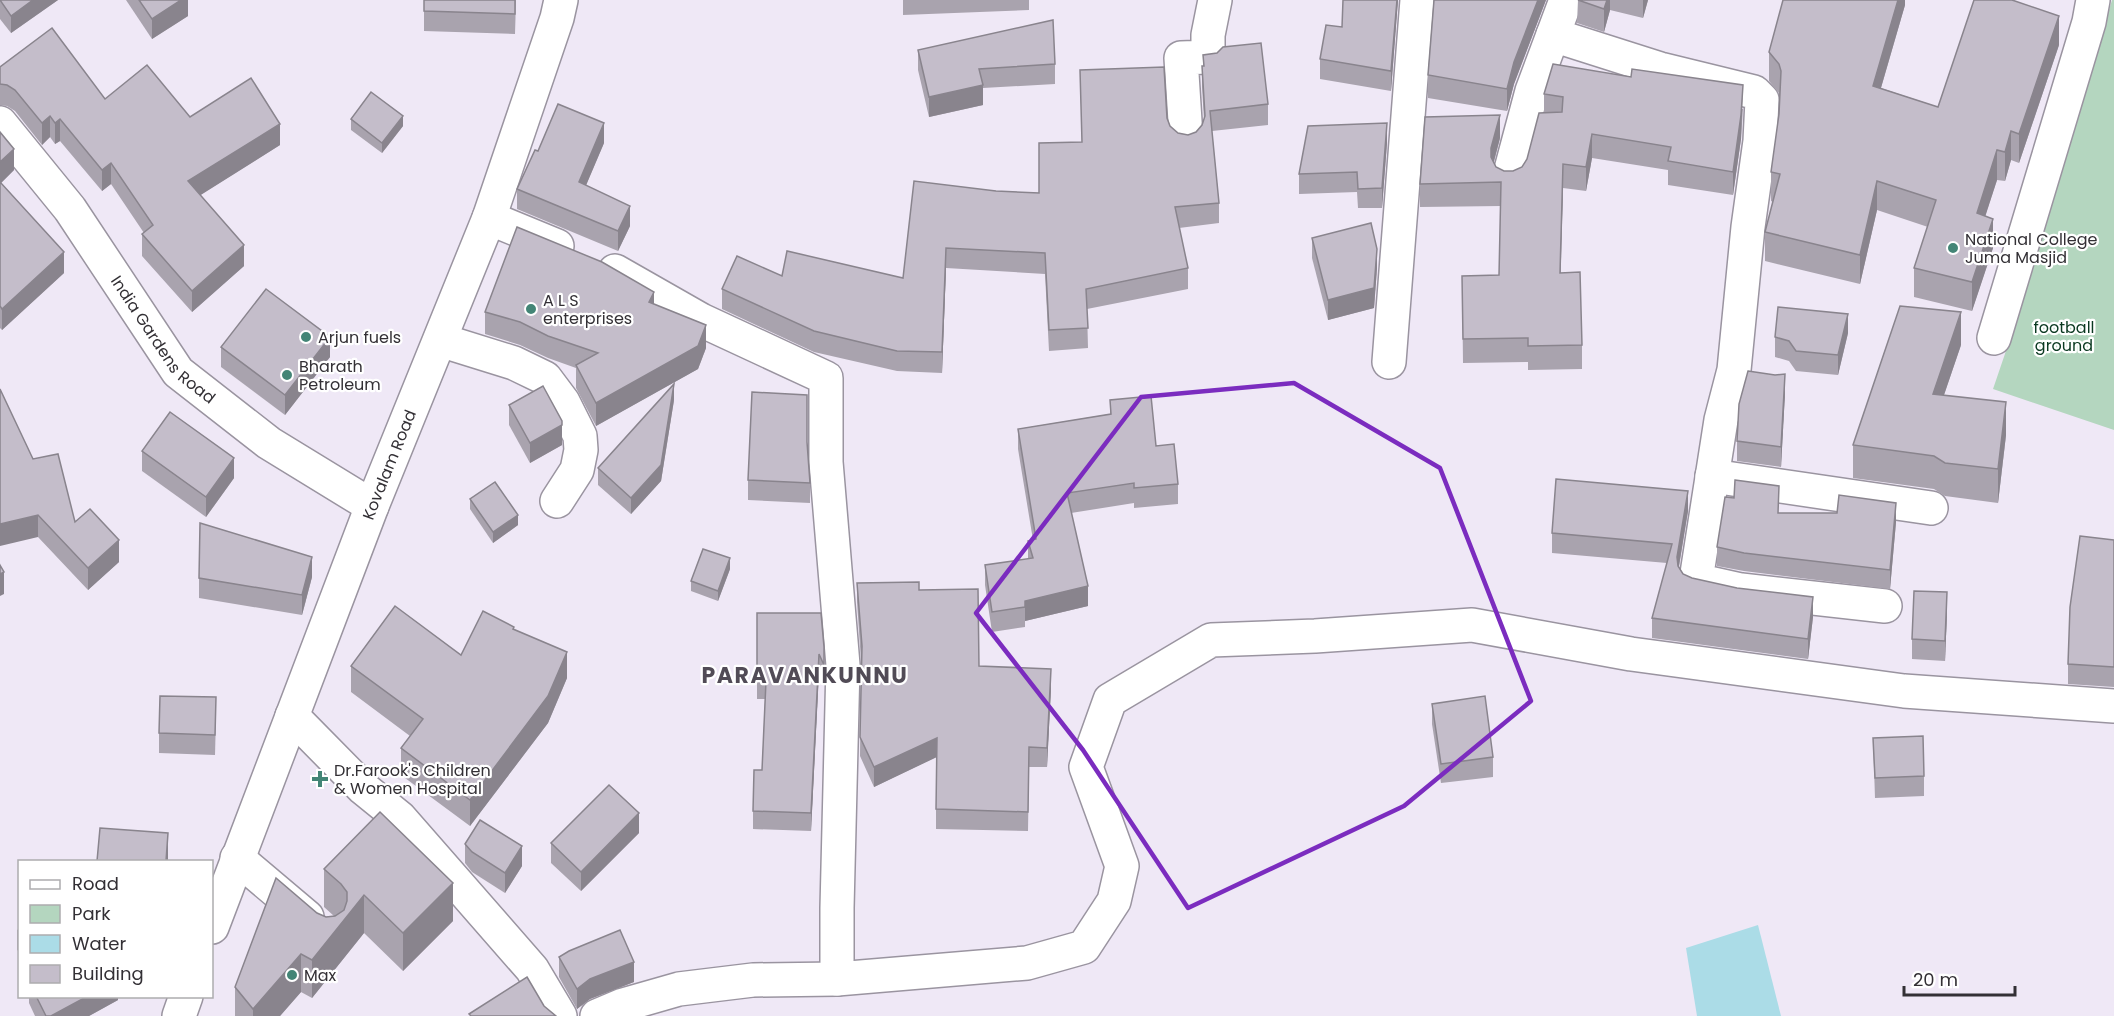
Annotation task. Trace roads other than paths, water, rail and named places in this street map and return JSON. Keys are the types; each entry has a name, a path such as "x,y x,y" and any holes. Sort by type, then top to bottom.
{"street":[{"name":"Kovalam Road","path":"213,924 372,506 489,218 557,18 561,0"},
{"path":"1186,137 1181,58 1208,57 1208,34 1215,0"},
{"path":"1389,362 1417,0"},
{"path":"1509,177 1533,91 1566,0"},
{"path":"1994,338 2093,0"},
{"path":"1553,35 1660,69 1754,92 1762,100 1760,141 1748,226 1746,372 1721,420 1696,580 1741,590 1885,606"},
{"name":"India Gardens Road","path":"0,123 70,209 178,372 269,443 372,506"},
{"path":"489,218 610,268 701,320 826,378 826,462 843,665 837,979"},
{"path":"440,340 514,363 545,378 562,402 580,436 581,450 577,470 557,501"},
{"path":"1712,476 1931,508"},
{"path":"597,1016 623,1005 679,989 753,980 837,979 1027,963 1084,947 1114,901 1122,866 1086,767 1110,700 1211,640 1315,636 1472,625 1631,654 1904,692 2114,706"},
{"path":"292,716 363,788 400,818 532,969 560,1016"},
{"path":"237,858 329,936"},
{"path":"178,1016 185,998"}],"water":[{"path":"1758,925 1781,1016 1697,1016 1686,948"}],"place":[{"name":"National College Juma Masjid","path":"1953,248"},
{"name":"A L S enterprises","path":"531,309"},
{"name":"Arjun fuels","path":"306,337"},
{"name":"Bharath Petroleum","path":"287,375"},
{"name":"Dr.Farook's Children & Women Hospital","path":"320,779"},
{"name":"Max","path":"292,975"}],"district":[{"name":"PARAVANKUNNU","path":"805,675"}],"park label":[{"name":"football ground","path":"2064,336"}]}
